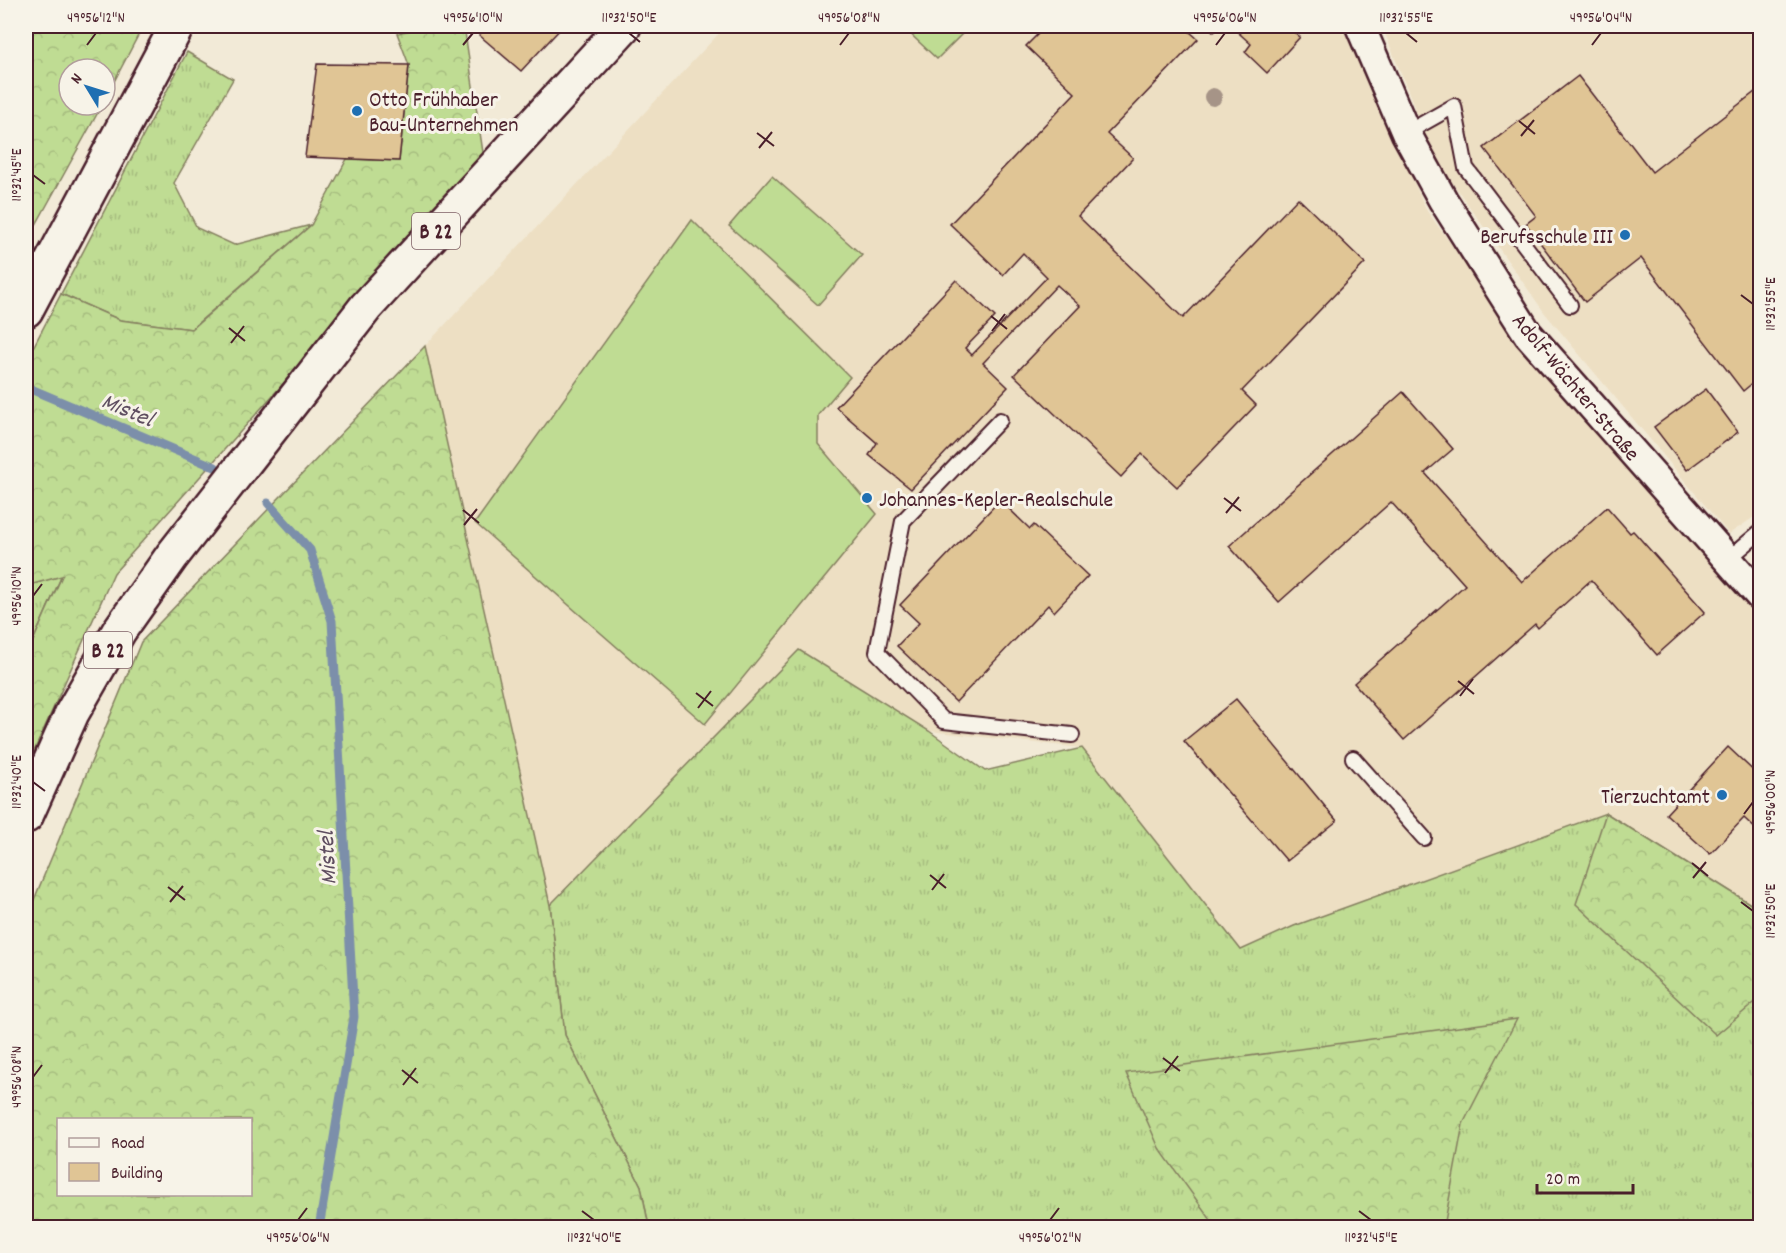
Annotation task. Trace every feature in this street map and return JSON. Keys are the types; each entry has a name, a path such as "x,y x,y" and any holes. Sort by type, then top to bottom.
{"main road":[{"path":"32,299 177,26"},
{"name":"B 22","path":"26,816 72,713 119,631 216,500 366,307 624,26"}],"street":[{"name":"Adolf-Wächter-Straße","path":"1360,26 1406,133 1443,200 1528,334 1727,561 1761,596"}],"lane":[{"path":"1406,133 1454,106 1466,168 1570,304"},
{"path":"1000,420 903,521 877,652 944,721 1072,735"},
{"path":"1727,561 1761,532"},
{"path":"1353,758 1424,838"}],"shaded area":[{"name":"Johannes-Kepler-Realschule","path":"726,26 1343,26 1427,211 1492,300 1672,518 1760,611 1760,910 1606,813 1294,926 1241,950 1082,748 929,731 799,650 550,905 425,346"},
{"name":"Berufsschule III","path":"1382,26 1760,26 1760,513 1729,534 1544,312 1435,158"}],"green space":[{"path":"26,26 143,26 117,76 117,57 57,57 57,117 95,117 26,243"},
{"path":"432,26 464,26 484,159 114,573 26,769 26,657 62,576 26,586 26,361 61,294 120,320 192,329 311,225 347,159 399,161 409,65 397,33"},
{"path":"902,26 970,26 937,59"},
{"path":"187,52 233,79 174,183 197,228 234,245 311,225 191,329 120,320 61,294"},
{"path":"772,176 862,255 818,305 729,226"},
{"path":"692,220 850,377 818,415 818,444 877,514 705,724 475,523"},
{"path":"425,346 550,905 565,1035 641,1186 649,1227 29,1227 31,1192 26,1188 26,919 141,642"},
{"path":"62,575 26,657 26,586"},
{"path":"799,650 929,731 985,771 1082,748 1241,950 1294,926 1606,813 1760,910 1760,1227 649,1227 641,1186 565,1035 550,905"},
{"path":"1606,813 1760,910 1760,998 1716,1035 1576,904"},
{"path":"1517,1019 1463,1124 1444,1227 1216,1227 1159,1148 1126,1073"},
{"path":"26,1188 31,1191 29,1227 26,1227"}],"building":[{"path":"488,26 563,26 521,71 479,35"},
{"path":"1046,26 1183,26 1198,39 1107,134 1133,158 1078,216 1183,318 1298,198 1365,263 1242,391 1256,405 1177,487 1142,454 1121,477 1014,375 1080,306 1057,285 983,363 1008,387 911,489 869,455 877,443 836,407 956,280 995,317 965,348 972,355 1047,277 1023,253 1003,275 950,224 1075,93 1026,46"},
{"path":"1207,26 1220,26 1214,32"},
{"path":"1231,26 1294,26 1291,29 1300,37 1267,73 1245,52 1251,44"},
{"name":"Otto Frühhaber Bau-Unternehmen","path":"317,64 409,65 399,161 305,157"},
{"path":"1578,76 1652,172 1760,88 1760,377 1743,391 1641,258 1585,302 1526,224 1536,216 1484,148"},
{"path":"1706,389 1738,432 1687,470 1654,427"},
{"path":"1403,392 1453,449 1425,473 1522,582 1607,507 1630,533 1633,531 1635,533 1705,612 1657,655 1591,580 1538,628 1535,624 1404,740 1354,683 1465,585 1391,502 1279,602 1229,546"},
{"path":"1000,500 1030,529 1034,525 1088,576 1054,612 1048,605 956,702 897,646 919,623 900,605"},
{"path":"1236,699 1337,821 1287,861 1184,741"},
{"name":"Tierzuchtamt","path":"1728,747 1760,777 1760,833 1744,818 1710,854 1666,814"}],"waterway":[{"name":"Mistel","path":"26,387 215,467"},
{"name":"Mistel","path":"268,503 310,550 332,621 354,1017 319,1228"}],"place":[{"name":"Otto Frühhaber Bau-Unternehmen","path":"357,111"},
{"name":"Berufsschule III","path":"1625,235"},
{"name":"Johannes-Kepler-Realschule","path":"867,498"},
{"name":"Tierzuchtamt","path":"1722,795"}]}
